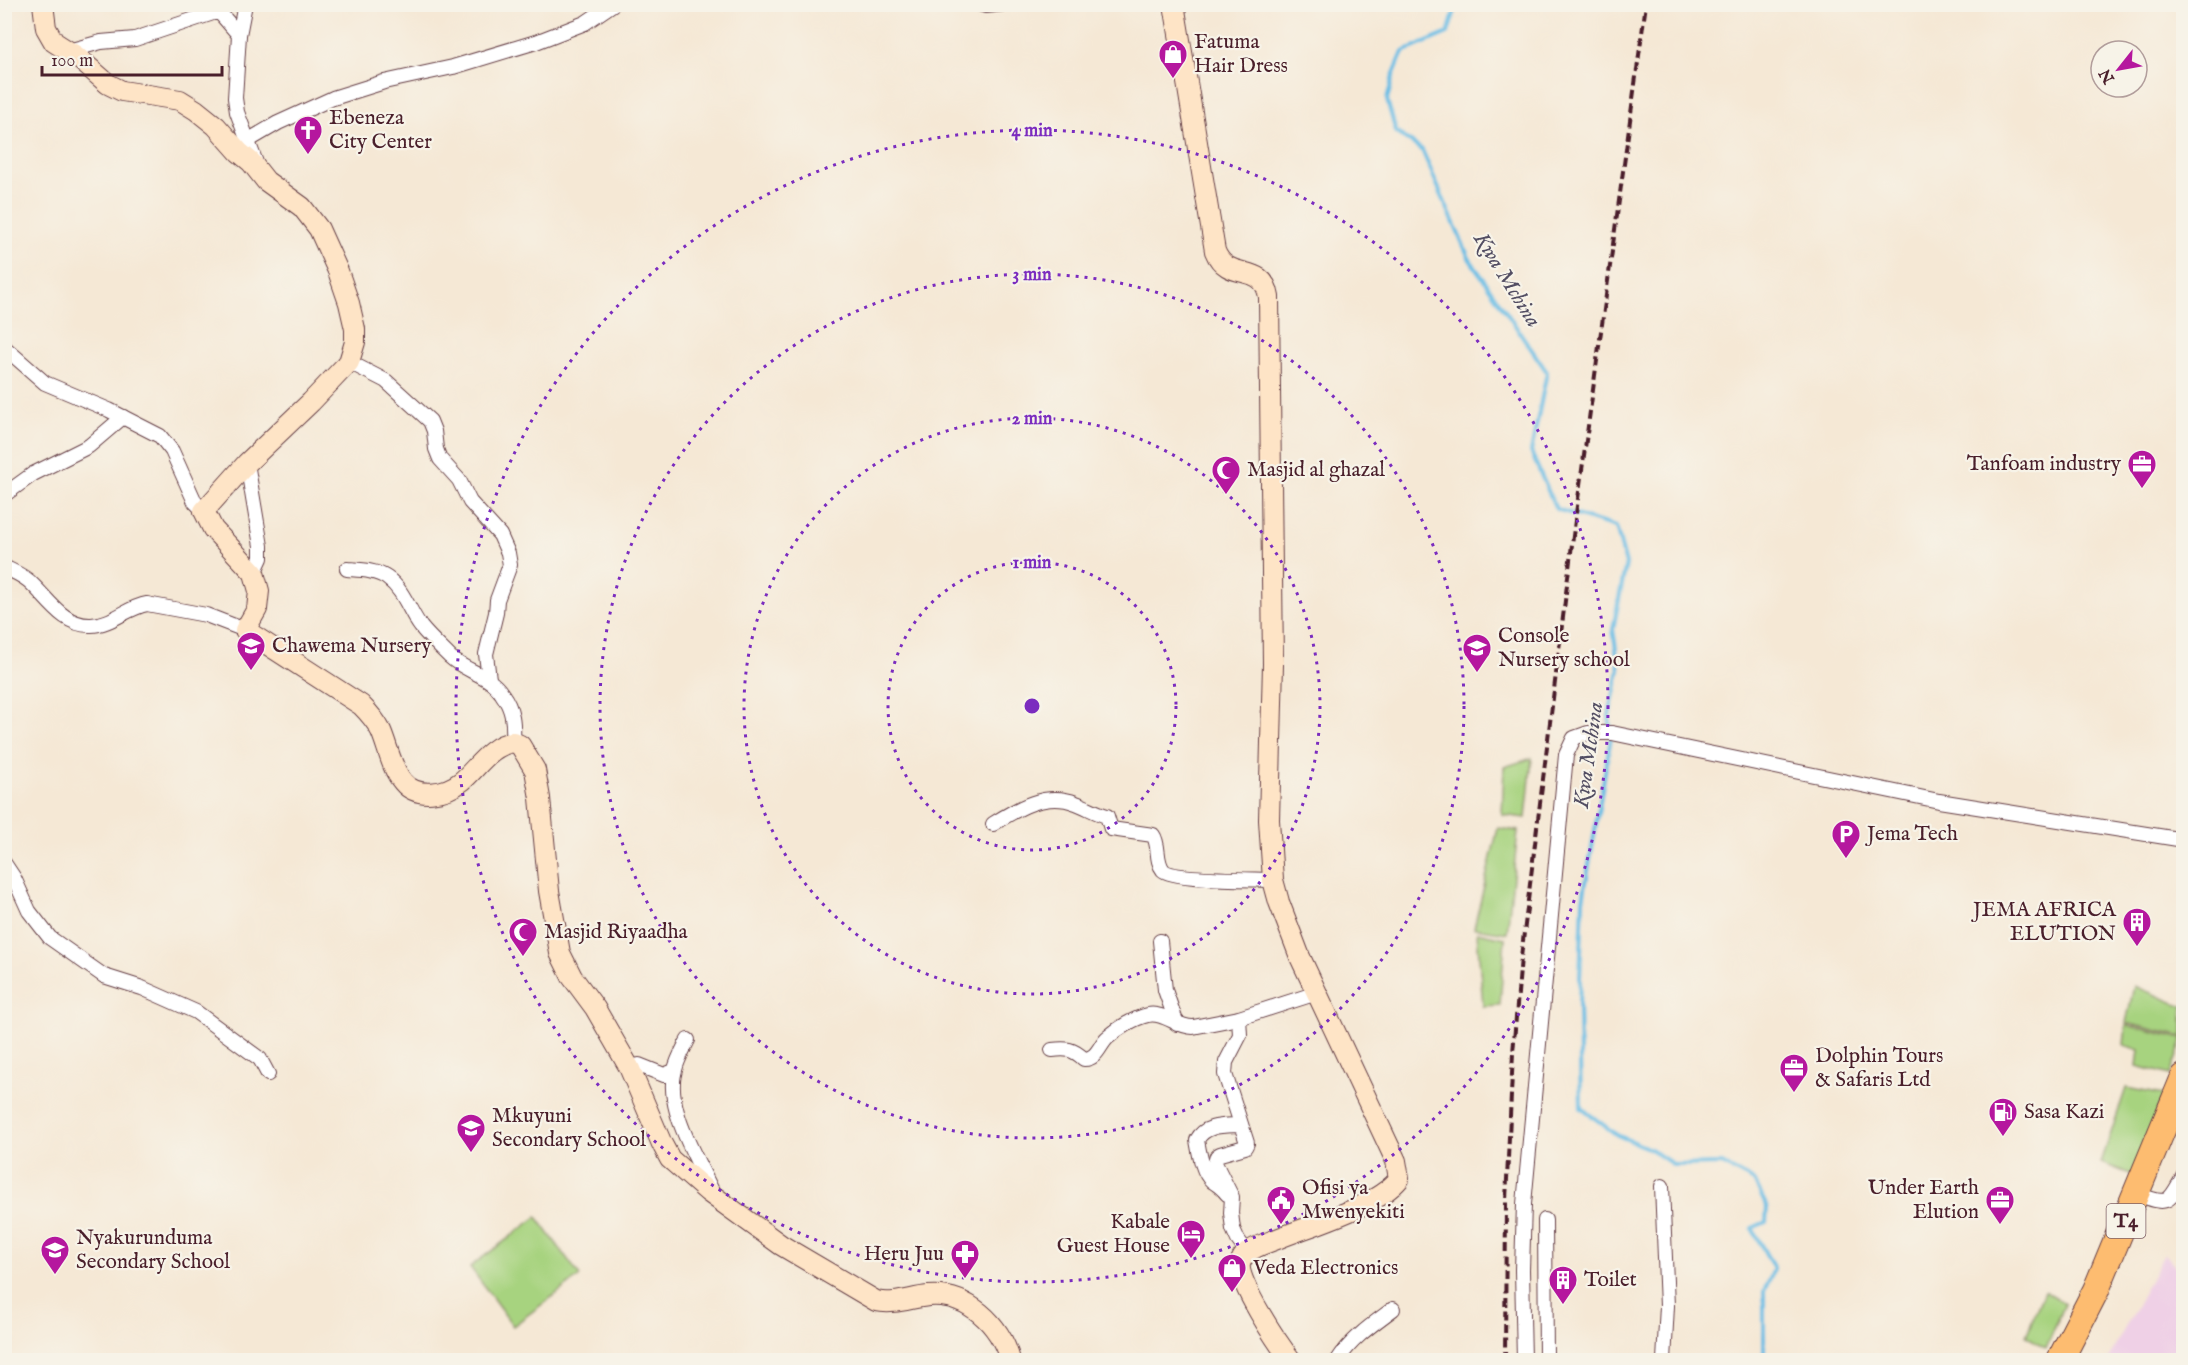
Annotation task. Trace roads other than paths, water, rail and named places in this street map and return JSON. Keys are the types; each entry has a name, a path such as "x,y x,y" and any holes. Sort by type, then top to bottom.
{"highway":[{"name":"T4","path":"2060,1360 2096,1290 2138,1194 2184,1077"}],"street":[{"path":"43,4 46,28 54,42 76,56 108,84 122,91 180,100 188,105 216,126 266,181 302,207 319,229 338,271 349,303 355,329 355,342 349,362 247,463 204,511"},
{"path":"244,4 234,98 258,170"},
{"path":"249,140 278,123 333,98 384,82 453,67 536,42 585,23 613,4"},
{"path":"979,4 986,6 1004,4"},
{"path":"1174,4 1215,251 1226,267 1255,275 1261,279 1269,297 1273,664 1269,820 1273,880 1287,925 1396,1161 1399,1179 1391,1188 1347,1212 1247,1252 1242,1259 1241,1275 1278,1343 1291,1360"},
{"path":"68,51 101,42 135,39 213,13 219,14 239,35"},
{"path":"4,347 45,383 148,428 168,444 192,496 204,511 213,529 254,573 259,591 256,609 245,630"},
{"path":"349,362 386,381 430,422 434,431 435,449 440,459 459,480 470,502 500,535 508,553 510,565 497,600 486,654 489,679"},
{"path":"4,495 33,474 88,446 123,417"},
{"path":"247,463 261,546 261,558 254,573"},
{"path":"4,567 32,584 58,613 81,624 93,626 139,605 147,604 206,615 245,630 361,705 373,717 401,780 409,789 423,793 434,793 446,789 461,782 488,755 502,745 513,742 520,745 535,770 549,891 560,953 572,976 596,1008 629,1067 670,1159 715,1197 781,1245 876,1301 890,1303 941,1295 962,1300 988,1320 999,1336 1010,1360"},
{"path":"347,569 367,571 387,577 405,597 421,627 452,659 489,679 500,690 512,714 513,742"},
{"path":"1524,1360 1522,1270 1524,1204 1566,756 1574,738 1588,733 1612,734 1939,801 2184,840"},
{"path":"993,824 1028,804 1048,799 1064,800 1107,816 1111,829 1153,835 1160,864 1168,874 1215,879 1273,880"},
{"path":"4,863 14,878 29,911 50,938 104,976 142,988 196,1012 260,1059 268,1074"},
{"path":"1160,941 1165,990 1177,1024"},
{"path":"1052,1050 1078,1052 1084,1059 1089,1059 1096,1054 1106,1039 1139,1018 1155,1015 1177,1024 1193,1027 1239,1018 1317,993"},
{"path":"1239,1018 1240,1035 1225,1067 1229,1089 1247,1143 1245,1148 1220,1154 1215,1160 1216,1166 1228,1184 1233,1203 1231,1213 1233,1229 1247,1252"},
{"path":"688,1040 674,1071 673,1091 680,1120 715,1197"},
{"path":"629,1067 639,1065 664,1075 674,1071"},
{"path":"1233,1203 1219,1183 1212,1180 1206,1171 1197,1140 1202,1132 1208,1129 1240,1125"},
{"path":"2138,1194 2161,1202 2166,1200 2173,1195 2184,1175"},
{"path":"1662,1185 1667,1306 1664,1360"},
{"path":"1545,1220 1546,1360"},
{"path":"1338,1360 1344,1350 1393,1309"}],"waterway":[{"name":"Kwa Mchina","path":"1457,4 1448,33 1403,52 1393,76 1387,100 1396,132 1422,150 1469,258 1547,372 1531,452 1556,509 1616,527 1626,564 1613,629 1619,670 1609,716 1611,730"},
{"name":"Kwa Mchina","path":"1611,737 1583,900 1579,1005 1581,1108 1617,1135 1650,1149 1674,1165 1722,1164 1754,1181 1767,1207 1766,1222 1752,1228 1774,1269 1764,1291 1764,1360"}],"railway":[{"path":"1505,1360 1506,1200 1513,1053 1521,957 1574,528 1646,4"}],"place":[{"name":"Fatuma Hair Dress","path":"1173,80"},
{"name":"Ebeneza City Center","path":"308,156"},
{"name":"Tanfoam industry","path":"2142,490"},
{"name":"Masjid al ghazal","path":"1226,496"},
{"name":"Chawema Nursery","path":"251,672"},
{"name":"Console Nursery school","path":"1477,674"},
{"name":"Jema Tech","path":"1846,860"},
{"name":"JEMA AFRICA ELUTION","path":"2137,948"},
{"name":"Masjid Riyaadha","path":"523,958"},
{"name":"Dolphin Tours & Safaris Ltd","path":"1794,1094"},
{"name":"Sasa Kazi","path":"2003,1138"},
{"name":"Mkuyuni Secondary School","path":"471,1154"},
{"name":"Ofisi ya Mwenyekiti","path":"1281,1226"},
{"name":"Under Earth Elution","path":"2000,1226"},
{"name":"Kabale Guest House","path":"1191,1260"},
{"name":"Nyakurunduma Secondary School","path":"55,1276"},
{"name":"Heru Juu","path":"965,1280"},
{"name":"Veda Electronics","path":"1232,1294"},
{"name":"Toilet","path":"1563,1306"}]}
